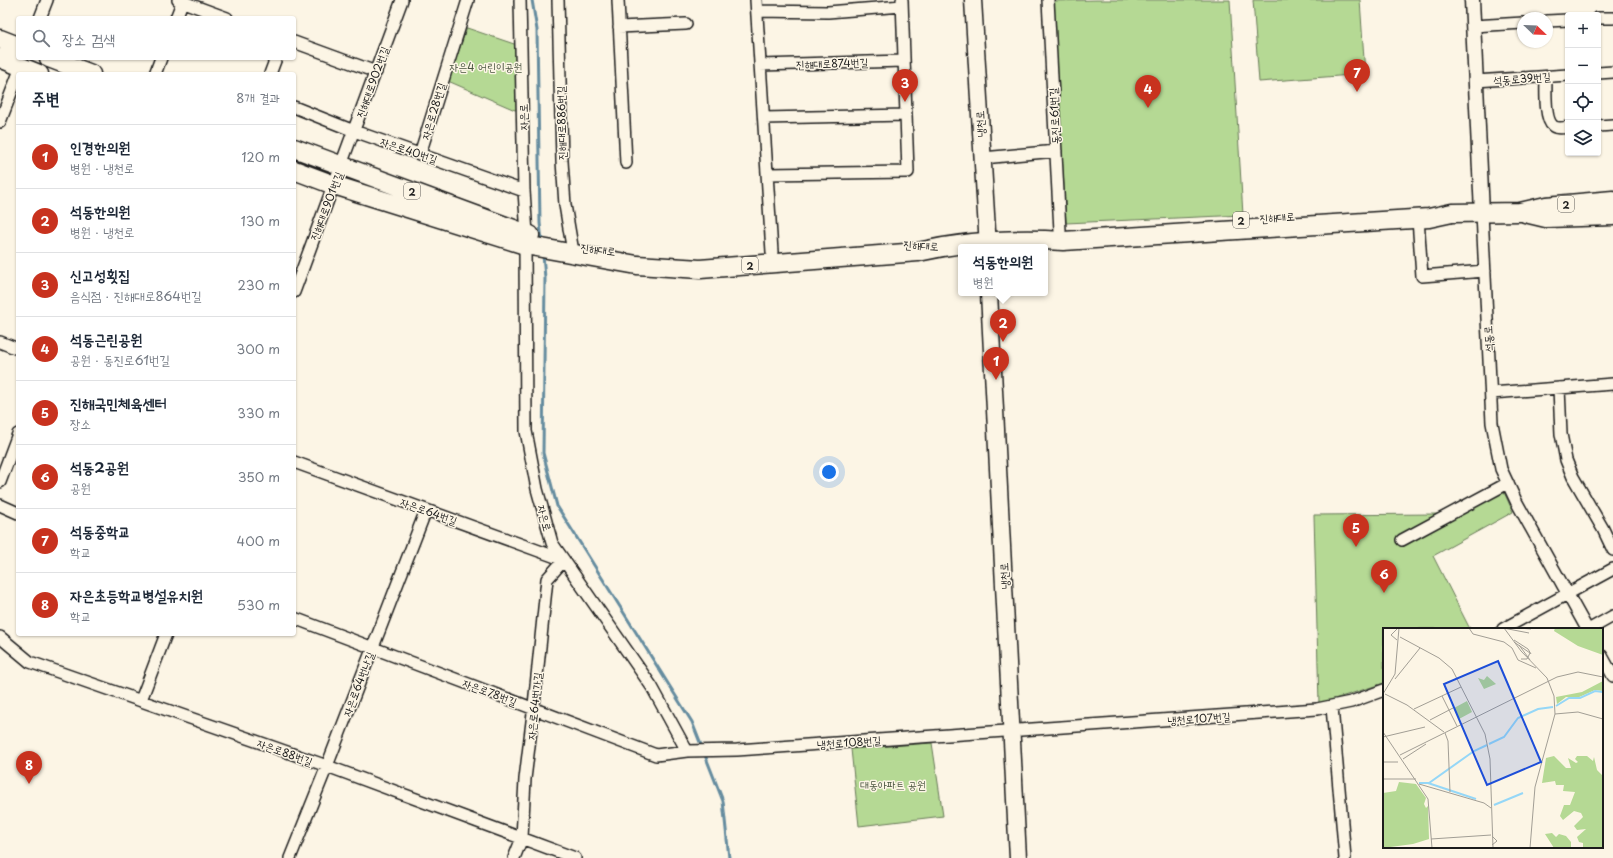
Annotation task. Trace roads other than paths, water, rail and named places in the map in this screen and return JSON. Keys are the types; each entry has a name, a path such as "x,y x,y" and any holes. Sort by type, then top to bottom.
{"main road":[{"name":"냉천로","path":"973,0 988,244"},
{"path":"0,39 16,45"},
{"path":"0,58 20,68 33,72"},
{"path":"54,60 86,72"},
{"name":"2","path":"296,149 342,165 528,240"},
{"name":"2","path":"296,171 334,185 528,240 555,246"},
{"name":"2","path":"995,244 1030,239 1063,242 1418,219 1452,214 1520,212 1546,206 1613,200"},
{"name":"진해대로","path":"1030,239 1060,231 1428,208 1452,214"},
{"name":"2","path":"1520,212 1546,218 1613,216"},
{"name":"진해대로","path":"555,246 572,246 638,254 684,256 772,252 914,242 945,246"},
{"name":"진해대로","path":"555,246 637,265 700,269 918,252 945,246"},
{"name":"2","path":"945,246 958,246"},
{"name":"냉천로","path":"990,296 1018,858"}],"street":[{"path":"41,16 47,0"},
{"name":"진해대로902번길","path":"342,165 402,0"},
{"name":"자은로28번길","path":"420,154 468,0"},
{"name":"자은로","path":"520,0 524,191 528,240 526,431 537,489 552,543 652,687 687,751"},
{"name":"진해대로886번길","path":"558,0 562,161 565,205 572,246"},
{"path":"618,0 626,163"},
{"name":"동진로61번길","path":"1048,0 1060,231"},
{"name":"석동로","path":"1472,0 1492,423 1501,469 1516,501 1586,628"},
{"path":"177,16 181,1 222,16"},
{"path":"767,174 908,172 902,3 828,12 756,5 772,252"},
{"path":"1601,18 1612,18"},
{"path":"1553,21 1565,20"},
{"path":"1473,26 1517,23"},
{"path":"619,27 686,24"},
{"path":"296,43 376,72"},
{"path":"156,72 160,60"},
{"path":"271,72 275,60"},
{"name":"진해대로874번길","path":"760,65 904,61"},
{"path":"1601,73 1613,72"},
{"name":"석동로39번길","path":"1476,81 1565,75"},
{"path":"1546,77 1547,115 1551,125 1557,128 1565,128"},
{"path":"0,122 16,79"},
{"name":"자은로40번길","path":"296,108 354,131 524,191"},
{"path":"764,118 906,115"},
{"path":"1601,126 1613,125"},
{"path":"982,158 1056,150"},
{"name":"진해대로901번길","path":"296,287 342,165"},
{"path":"1418,219 1422,276 1485,271"},
{"path":"0,342 16,348"},
{"path":"1491,393 1559,388 1613,387"},
{"path":"1559,388 1561,434 1566,460 1573,478 1608,526 1613,550"},
{"path":"0,482 16,439"},
{"name":"자은로64번길","path":"296,463 564,560"},
{"path":"1402,540 1508,483"},
{"path":"0,505 16,512"},
{"name":"자은로64번나길","path":"290,858 426,510"},
{"name":"자은로64번가길","path":"514,858 522,838 525,779 534,709 547,579 564,560"},
{"path":"1505,628 1613,569"},
{"path":"1592,628 1613,616"},
{"name":"자은로78번길","path":"296,619 656,755 687,751"},
{"path":"141,700 165,636"},
{"name":"자은로88번길","path":"0,637 30,662 327,766 522,838 548,853 575,858"},
{"path":"1603,658 1613,676"},
{"name":"냉천로107번길","path":"1012,731 1309,710 1351,702 1383,690"},
{"path":"1332,706 1345,858"},
{"name":"냉천로108번길","path":"687,751 1012,731"}],"waterway":[{"path":"532,0 537,30 540,223 542,242"},
{"path":"543,255 545,278 543,453 557,506 692,722 723,801 729,858"}],"place":[{"name":"석동중학교","path":"1357,92"},
{"name":"신고성횟집","path":"905,102"},
{"name":"석동근린공원","path":"1148,108"},
{"name":"석동한의원","path":"1003,342"},
{"name":"인경한의원","path":"996,380"},
{"name":"진해국민체육센터","path":"1356,547"},
{"name":"석동2공원","path":"1384,593"},
{"name":"자은초등학교병설유치원","path":"29,784"}],"park label":[{"name":"자은4 어린이공원","path":"486,66"},
{"name":"대동아파트 공원","path":"893,784"}]}
